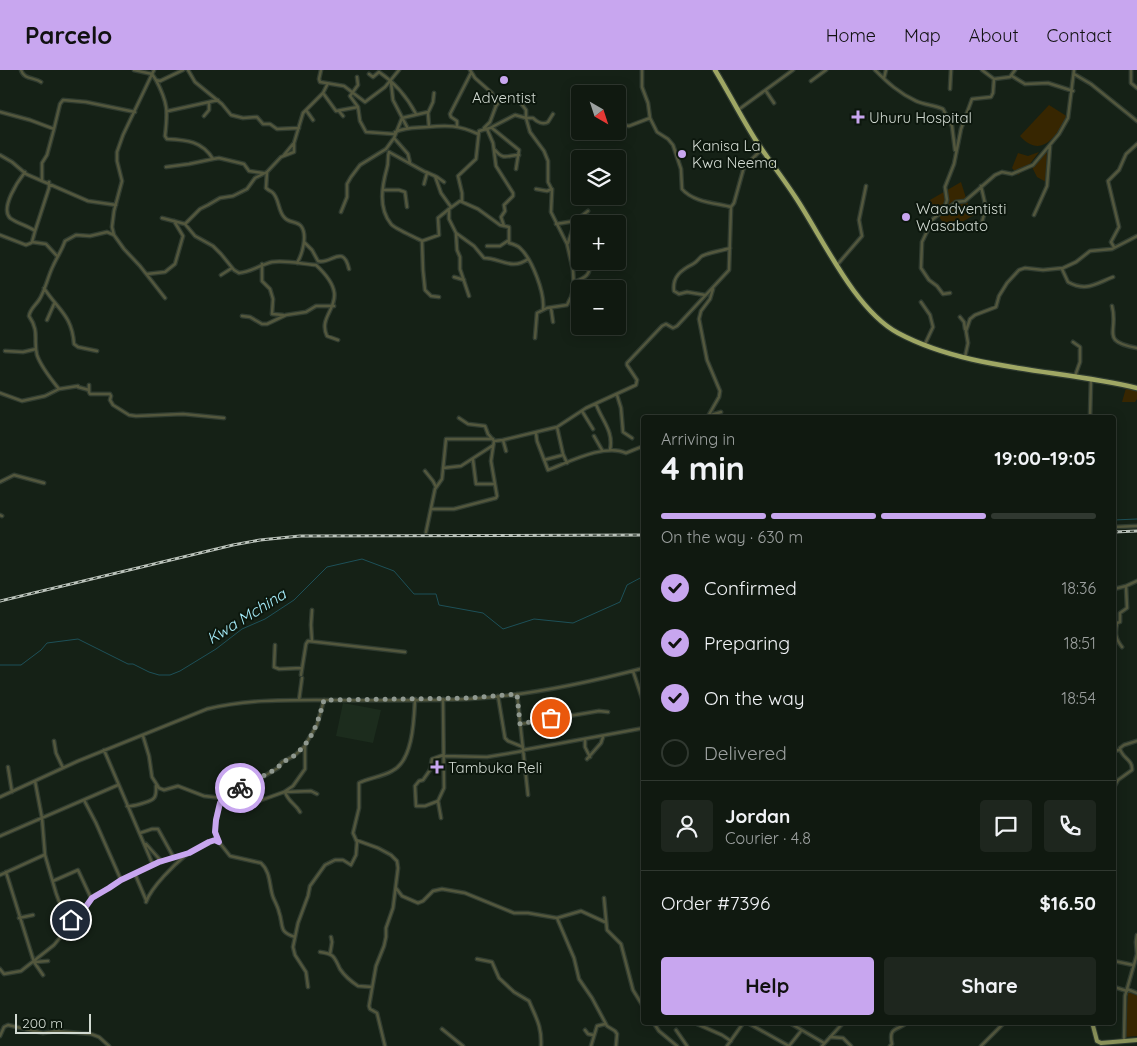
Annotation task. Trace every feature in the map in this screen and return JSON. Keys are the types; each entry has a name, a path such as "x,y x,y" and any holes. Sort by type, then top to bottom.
{"highway":[{"path":"715,70 762,149 796,198 858,297 876,318 898,334 965,357 1019,368 1090,378 1137,388"}],"main road":[{"path":"1093,1025 1096,1041 1101,1043 1137,1040"}],"street":[{"path":"21,70 27,78 41,82"},
{"path":"134,70 152,74 162,91 168,112 166,136 168,139 186,140 205,147 213,159"},
{"path":"154,70 123,135 117,152 117,161 122,181 112,221 114,235 165,298"},
{"path":"156,80 160,81 183,70"},
{"path":"188,70 195,82 218,100 234,116 257,117 263,124 270,124 277,129 299,128"},
{"path":"321,70 319,80 327,85 340,85 366,102 384,89 399,70"},
{"path":"642,70 642,87 648,103 650,118 657,132 668,139 673,145 680,163 681,186 684,191 696,199 731,207"},
{"path":"738,110 793,70"},
{"path":"810,81 826,70"},
{"path":"875,70 896,90 916,101 943,109 952,126 956,150"},
{"path":"883,79 886,70"},
{"path":"950,88 951,70"},
{"path":"982,70 994,79 1012,76 1025,84 1048,83 1073,91"},
{"path":"1012,76 1014,70"},
{"path":"1132,70 1131,83 1137,88"},
{"path":"369,74 373,77 379,72 391,80 416,114"},
{"path":"457,126 457,121 450,114 470,72 492,93 496,106"},
{"path":"945,208 950,207 956,202 965,202 990,178 1000,172 1012,174 1031,166 1050,145 1068,118 1074,72"},
{"path":"1074,72 1137,121"},
{"path":"357,77 358,84 350,96 358,107 360,121 366,132 394,135 408,128 443,125 457,126 478,134"},
{"path":"950,293 943,294 929,280 921,265 924,236 933,219 943,212 945,208 947,198 945,187 954,164 961,130 972,99 991,97 994,79"},
{"path":"391,80 392,100 408,128"},
{"path":"284,155 294,152 294,143 303,113 323,94 327,85"},
{"path":"766,91 774,103"},
{"path":"323,94 334,110 339,111 358,107"},
{"path":"430,127 428,112 433,103 434,94"},
{"path":"478,134 485,129 496,106 503,97 517,98 526,110 530,132 548,160 548,182 552,189 551,210 567,244 574,280"},
{"path":"42,180 42,163 47,154 60,104 63,100 86,102 135,112"},
{"path":"168,112 218,100"},
{"path":"204,116 210,103"},
{"path":"306,110 313,120"},
{"path":"339,111 343,116"},
{"path":"0,112 54,129"},
{"path":"428,112 402,118 388,150 388,166 383,178 382,206 390,224 422,241 439,235 438,218 457,202 462,201 478,209 497,224 510,228 509,243 520,248 528,259 542,292 543,307"},
{"path":"485,129 492,128 516,115 533,118 537,122 547,123 553,114"},
{"path":"626,125 630,126 650,118"},
{"path":"492,128 520,151 516,169"},
{"path":"485,129 493,143 496,166 513,194 504,205 505,211 501,217 504,226"},
{"path":"462,201 458,175 477,158 478,134"},
{"path":"394,135 408,154 410,164"},
{"path":"185,224 200,209 220,198 246,189 255,178 266,172 284,155 294,143"},
{"path":"1114,248 1111,242 1119,226 1108,181 1119,170 1126,154 1137,144"},
{"path":"1034,215 1047,186 1050,145"},
{"path":"494,148 502,157 519,155"},
{"path":"426,532 436,487 442,479 445,441 448,438 503,440 556,427 582,411 630,388 637,382 627,363 662,326 666,324 673,328 676,327 729,270 731,207 734,203 744,168 762,149"},
{"path":"388,150 444,182"},
{"path":"341,212 347,197 347,184 356,168 388,150"},
{"path":"0,155 24,172 88,201 116,205"},
{"path":"166,167 219,158 244,164 249,171 266,172"},
{"path":"24,172 12,190 6,210 10,218 35,231"},
{"path":"266,172 266,188 274,194 280,212 285,219 300,225 304,242 302,255 297,263"},
{"path":"424,184 428,174 426,172"},
{"path":"435,176 441,193 450,208 449,219 456,234 460,269 469,296"},
{"path":"32,242 49,188 49,182"},
{"path":"838,265 862,236 859,220 866,186"},
{"path":"981,186 986,208 981,225"},
{"path":"536,189 546,191 552,189"},
{"path":"384,190 406,192 407,208"},
{"path":"1,212 6,210"},
{"path":"583,215 588,211"},
{"path":"162,218 185,224 195,236 212,246 237,272 242,273 262,264 283,261 318,266 334,287 335,295 334,306 326,320 325,332 329,338 338,340"},
{"path":"147,274 157,274 166,271 177,262 183,236 174,220"},
{"path":"556,224 571,222"},
{"path":"59,389 41,362 36,348 34,324 29,316 30,310 40,298 65,241 76,235 90,236 107,232 114,235"},
{"path":"567,244 571,232"},
{"path":"456,234 474,246 484,258 492,258 506,264 520,263 528,259"},
{"path":"0,235 26,244 32,242 46,244 58,256"},
{"path":"966,331 973,316 991,310 998,305 999,297 1007,282 1019,270 1025,268 1062,269 1076,262 1090,251 1109,250 1137,236"},
{"path":"488,246 500,246 510,239"},
{"path":"422,241 425,290 432,297 439,297"},
{"path":"304,242 312,250 318,261 323,262 334,257 341,257 347,260 349,269"},
{"path":"705,295 687,292 679,294 674,291 679,272 702,256 730,248"},
{"path":"262,264 262,281 270,288 272,296 272,314 286,315 306,312 316,306 334,306"},
{"path":"221,275 232,268"},
{"path":"1062,269 1067,281 1080,288 1089,287 1113,277"},
{"path":"578,280 589,273 590,270"},
{"path":"454,277 464,280"},
{"path":"44,288 70,322 74,344 78,348 97,350"},
{"path":"709,415 719,397 720,391 707,360 698,319 701,311 710,299 713,288"},
{"path":"543,307 567,305 571,296"},
{"path":"921,302 930,315 933,327 924,344"},
{"path":"47,320 54,303"},
{"path":"1112,306 1115,340 1122,345 1137,348"},
{"path":"535,338 536,313 543,307"},
{"path":"549,308 553,322"},
{"path":"242,316 250,317 262,324 267,324 286,315"},
{"path":"960,317 964,322 968,343 965,357"},
{"path":"1073,342 1080,347 1081,352 1075,376"},
{"path":"5,351 23,352 36,348"},
{"path":"1090,378 1090,415"},
{"path":"89,385 89,393 93,395 110,394 110,400 114,405 132,416 183,414 224,418"},
{"path":"0,393 25,401 59,389 78,386 89,390"},
{"path":"617,394 623,432 632,438"},
{"path":"596,404 610,431 610,450"},
{"path":"582,411 592,429"},
{"path":"713,415 721,412"},
{"path":"431,509 454,509 494,499 497,496 491,461 493,440 485,426 468,424 459,418"},
{"path":"556,427 567,463"},
{"path":"536,432 536,438 548,470 602,451 618,450 626,453 641,447"},
{"path":"594,436 602,451"},
{"path":"503,440 506,451"},
{"path":"443,468 461,466 492,446"},
{"path":"544,460 563,455"},
{"path":"473,460 476,484 494,484"},
{"path":"425,471 436,487"},
{"path":"0,482 14,475 44,483"},
{"path":"1116,527 1137,526"},
{"path":"1116,588 1126,586 1137,580"},
{"path":"1116,628 1117,623 1120,622 1120,613 1127,608 1126,586"},
{"path":"312,610 310,625 312,641"},
{"path":"1116,636 1122,647"},
{"path":"299,700 306,644 308,641 405,652"},
{"path":"275,645 274,667 279,669 303,668"},
{"path":"0,797 104,750 207,709 220,706 255,701 443,699 498,696 602,679 641,669"},
{"path":"633,670 641,695"},
{"path":"517,694 528,795"},
{"path":"498,696 505,738 523,749"},
{"path":"308,987 305,969 294,951 295,937 310,886 319,872 330,862 344,860 351,865 356,856 357,842 353,833 359,808 359,783 391,772 404,759 412,734 416,699"},
{"path":"441,818 438,801 444,788 443,699"},
{"path":"228,798 244,785 278,768 280,763 293,757 305,746 317,725 324,700"},
{"path":"520,724 599,710 608,712"},
{"path":"438,801 425,806 416,806 415,786 419,781 423,780 430,770 432,759 443,755 487,757 641,729"},
{"path":"127,806 133,807 153,799 156,795 156,785 152,777 143,736"},
{"path":"585,740 588,758 601,743 603,737"},
{"path":"54,741 56,753 63,768"},
{"path":"1116,751 1124,744 1137,741"},
{"path":"156,785 163,790 178,786 208,797 228,798 239,802 249,800 254,803 285,792 293,786 305,769 305,746"},
{"path":"104,750 153,865"},
{"path":"1116,784 1132,768 1129,760 1119,750"},
{"path":"8,767 12,792"},
{"path":"35,781 42,818 45,855 62,913 70,919 77,919"},
{"path":"0,836 118,785"},
{"path":"285,792 311,791 317,794"},
{"path":"285,792 289,801 300,812"},
{"path":"222,798 215,832 219,842 230,856 261,863 264,866 279,912 282,929 295,937"},
{"path":"84,800 121,880"},
{"path":"212,815 217,817"},
{"path":"140,833 158,829 174,858"},
{"path":"356,840 382,850 395,858 398,868 392,914 386,928 386,938 376,966 369,1006 370,1009 377,1013 385,1046"},
{"path":"0,969 4,974 16,972 34,962 60,940 92,898 121,880 153,865 189,853 211,841 219,842"},
{"path":"144,842 162,862"},
{"path":"135,874 146,902 168,870 189,853"},
{"path":"0,875 45,855"},
{"path":"53,881 78,870 92,898"},
{"path":"6,872 34,962 43,975"},
{"path":"396,888 402,896 418,903 436,890 447,889 465,893 514,913 528,913 557,918 581,911 605,922"},
{"path":"604,898 605,922 609,933 621,944 633,990 641,1003"},
{"path":"19,918 33,915"},
{"path":"557,918 574,958 579,980 592,998 606,1024 617,1034 616,1046"},
{"path":"1124,1041 1123,1017 1127,990 1137,954 1137,936"},
{"path":"330,954 331,937"},
{"path":"320,952 330,954 337,961 342,972 358,986 372,987"},
{"path":"477,959 492,962 499,978 514,992 529,1001 540,1024 541,1046"},
{"path":"34,962 48,961"},
{"path":"1116,961 1133,965"},
{"path":"1116,988 1137,993"},
{"path":"591,1046 597,1026 606,1024"},
{"path":"0,1036 4,1027 8,1025 43,1033 56,1031 91,1034 99,1037 109,1046"},
{"path":"655,1025 659,1031 677,1046"},
{"path":"699,1025 731,1041"},
{"path":"727,1046 743,1025"},
{"path":"751,1025 790,1046 801,1031"},
{"path":"792,1025 823,1045 841,1025"},
{"path":"890,1046 894,1030 903,1025"},
{"path":"981,1046 1001,1025"},
{"path":"442,1028 463,1046"},
{"path":"585,1030 588,1034 593,1035"},
{"path":"676,1030 687,1046"},
{"path":"830,1037 843,1038 851,1046"}],"shaded area":[{"path":"1049,105 1068,117 1059,131 1048,142 1035,146 1028,143 1020,136"},
{"path":"1047,148 1046,182 1037,177 1032,167"},
{"path":"1039,152 1026,169 1018,175 1012,168 1018,153 1028,156"},
{"path":"961,182 966,198 937,213 930,200"},
{"path":"966,200 974,215 947,231 938,214"},
{"path":"1126,388 1137,391 1135,402 1122,402"},
{"path":"343,703 381,710 373,743 336,736"},
{"path":"1128,992 1137,995 1137,1036 1125,1037"}],"waterway":[{"name":"Kwa Mchina","path":"1116,520 1137,519"},
{"name":"Kwa Mchina","path":"0,665 21,665 47,643 78,639 128,664 133,664 159,675 170,675 216,649 242,629 265,619 294,600 327,567 362,559 394,571 414,594 436,594 439,605 483,613 503,629 534,619 573,623 620,602 627,585 641,578"}],"railway":[{"path":"1116,532 1137,531"},
{"path":"0,601 260,540 300,536 641,535"}],"way so far":[{"path":"240,788 278,768 280,763 293,757 305,746 319,721 324,700 443,699 517,694 520,724 551,718"}],"place":[{"name":"Adventist","path":"504,80"},
{"name":"Uhuru Hospital","path":"858,117"},
{"name":"Kanisa La Kwa Neema","path":"682,154"},
{"name":"Waadventisti Wasabato","path":"906,217"},
{"name":"Tambuka Reli","path":"437,767"}],"route":[{"path":"71,920 77,919 95,895 121,880 159,862 189,853 213,840 219,842 215,830 220,803 222,798 228,798 240,788"}]}
